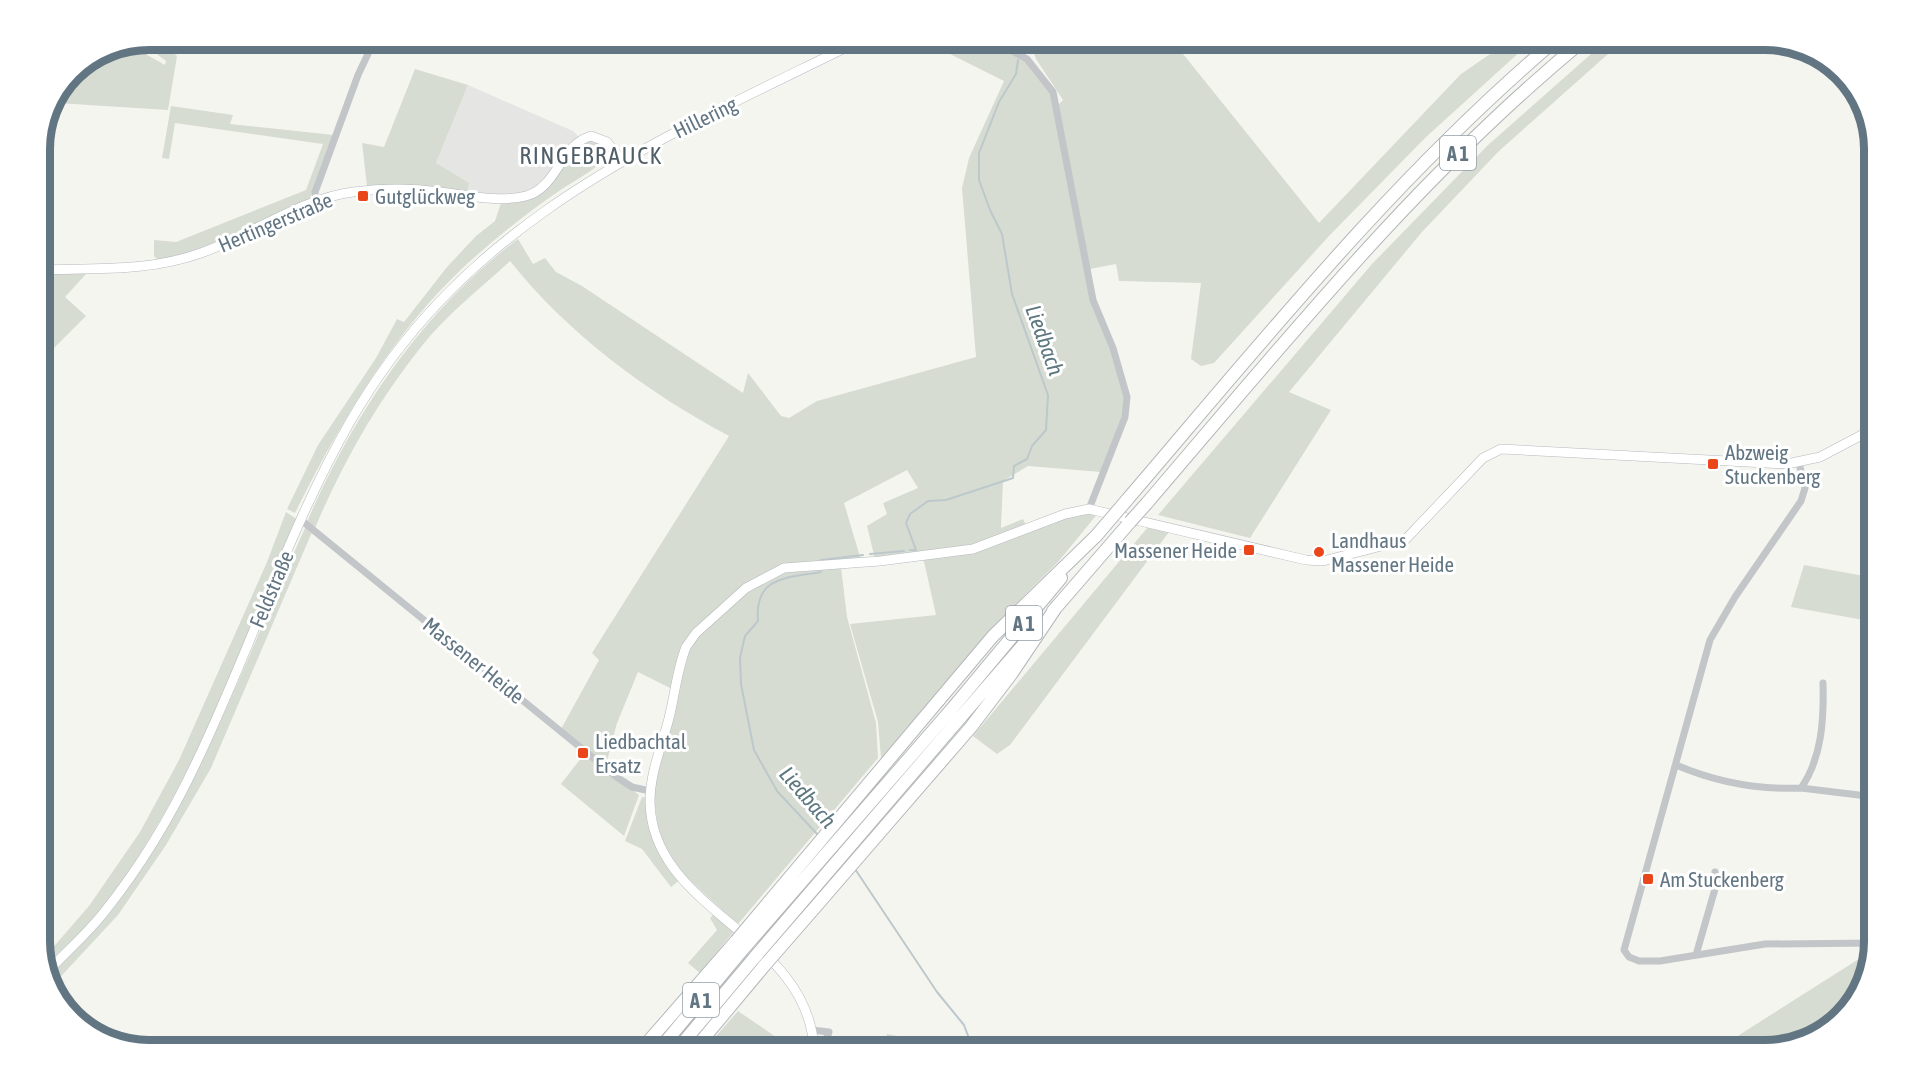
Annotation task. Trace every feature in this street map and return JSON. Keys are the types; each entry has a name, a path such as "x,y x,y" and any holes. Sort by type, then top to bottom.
{"highway":[{"name":"A 1","path":"686,1040 760,962 1096,536 1333,258 1447,138 1545,50"},
{"name":"A 1","path":"666,1040 740,944 1057,606 1341,277 1460,151 1574,50"},
{"path":"650,1040 740,944 993,636 1096,536"},
{"path":"701,1040 760,962 971,727 1012,673 1057,606"}],"street":[{"path":"316,202 315,192 358,75 370,50"},
{"name":"Hillering","path":"523,227 621,160 841,50"},
{"path":"1010,50 1027,59 1053,92 1093,300 1113,348 1127,397 1125,417 1089,509"},
{"name":"Hertingerstraße","path":"50,270 131,269 186,258 240,238 316,202 333,196 363,191 420,190 493,198 526,196 548,182 575,146 591,136 607,142 621,160"},
{"name":"Feldstraße","path":"53,966 105,912 154,840 196,764 301,520 351,420 386,368 426,316 472,267 523,227"},
{"path":"813,1040 812,1030 801,998 783,970 759,945 694,891 668,859 654,827 650,791 686,647 696,633 746,588 784,568 880,561 973,549 1065,514 1089,509 1315,561 1406,540 1484,458 1502,449 1773,464 1799,463 1820,457 1864,434"},
{"path":"1799,463 1804,494 1714,630 1624,950 1629,957 1639,961 1765,944 1864,943"},
{"name":"Massener Heide","path":"301,520 618,778 632,787 650,791"},
{"path":"1801,788 1816,757 1824,711 1823,683"},
{"path":"1676,765 1706,778 1743,785 1801,788 1864,796"},
{"path":"1696,955 1717,882 1715,872"},
{"path":"812,1030 829,1032 826,1040"}],"shaded area":[{"path":"139,50 165,65 166,61 151,50 171,50 177,56 168,110 61,103 79,79 94,66 111,57 129,51"},
{"path":"942,50 1011,50 1019,54 1053,92 1087,273 1123,382 1125,407 1101,472 1028,466 1003,481 1001,528 1023,519 1026,525 986,544 875,559 867,526 887,514 883,503 918,488 907,470 844,503 861,560 783,565 745,586 694,631 672,689 638,672 617,723 606,765 561,729 599,660 592,653 729,436 669,401 610,359 557,313 510,261 452,313 421,347 390,389 362,434 315,528 307,522 346,442 394,367 421,331 451,298 483,267 518,239 533,264 545,258 556,272 582,286 743,393 748,373 781,416 789,418 817,401 976,357 962,188 969,158 1004,81"},
{"path":"1033,50 1180,50 1319,223 1461,74 1496,50 1522,50 1425,138 1328,237 1214,363 1201,366 1191,359 1201,283 1119,281 1116,264 1090,269 1058,105 1063,100 1036,59"},
{"path":"1596,50 1613,50 1498,152 1422,232 1289,392 1331,410 1250,538 1158,515 1372,264 1487,146"},
{"path":"415,69 468,85 436,163 469,183 467,192 367,186 362,143 384,147"},
{"path":"468,85 573,131 579,137 545,181 529,192 493,196 467,192 436,163"},
{"path":"171,106 233,115 230,124 334,135 310,199 217,242 158,260 154,256 154,240 176,242 306,190 323,144 175,123 169,159 162,158"},
{"path":"589,140 605,149 605,160 513,225 469,262 442,289 416,318 371,379 331,445 295,513 287,509 318,445 376,358 397,319 404,322 447,267 476,236 495,221 501,203 528,198 549,187 575,150"},
{"path":"50,273 87,273 65,297 86,316 50,352"},
{"path":"286,512 298,520 211,722 186,772 132,867 100,911 51,960 50,951 89,906 140,832 179,760 267,562"},
{"path":"1099,512 1058,562 1025,595 881,758 878,722 850,624 936,615 923,557 987,548 1066,516"},
{"path":"306,526 312,532 211,768 166,845 118,915 58,980 54,971 97,928 142,867 196,773"},
{"path":"1148,527 1169,532 1010,745 997,754 973,736"},
{"path":"1804,565 1864,576 1864,620 1791,607"},
{"path":"841,567 847,617 876,723 878,758 738,924 685,876 670,857 659,834 653,791 683,663 693,641 747,590 784,570"},
{"path":"585,753 639,795 624,836 561,784"},
{"path":"642,797 647,798 649,818 680,880 671,887 642,849 625,841"},
{"path":"715,913 735,930 700,973 688,963 717,930 710,918"},
{"path":"1864,956 1857,979 1844,1002 1826,1020 1815,1027 1778,1040 1731,1040"},
{"path":"738,1011 780,1040 713,1040"},
{"path":"887,1034 918,1040 886,1040"}],"waterway":[{"name":"Liedbach","path":"910,550 916,550 906,523 910,514 928,501 946,500 1013,478 1014,466 1027,459 1032,446 1046,430 1048,395 1012,294 1002,234 979,180 979,153 999,102 1016,74 1018,60"},
{"name":"Liedbach","path":"870,554 904,551"},
{"name":"Liedbach","path":"821,560 863,555"},
{"name":"Liedbach","path":"818,835 777,791 754,750 741,684 740,658 745,636 758,621 758,606 761,595 767,587 785,578 821,572"},
{"name":"Liedbach","path":"855,869 937,992 964,1025 970,1040"}],"place":[{"name":"Gutglückweg","path":"363,196"},
{"name":"Abzweig Stuckenberg","path":"1713,464"},
{"name":"Massener Heide","path":"1249,550"},
{"name":"Landhaus Massener Heide","path":"1319,552"},
{"name":"Liedbachtal Ersatz","path":"583,753"},
{"name":"Am Stuckenberg","path":"1648,879"}],"district":[{"name":"RINGEBRAUCK","path":"591,155"}]}
